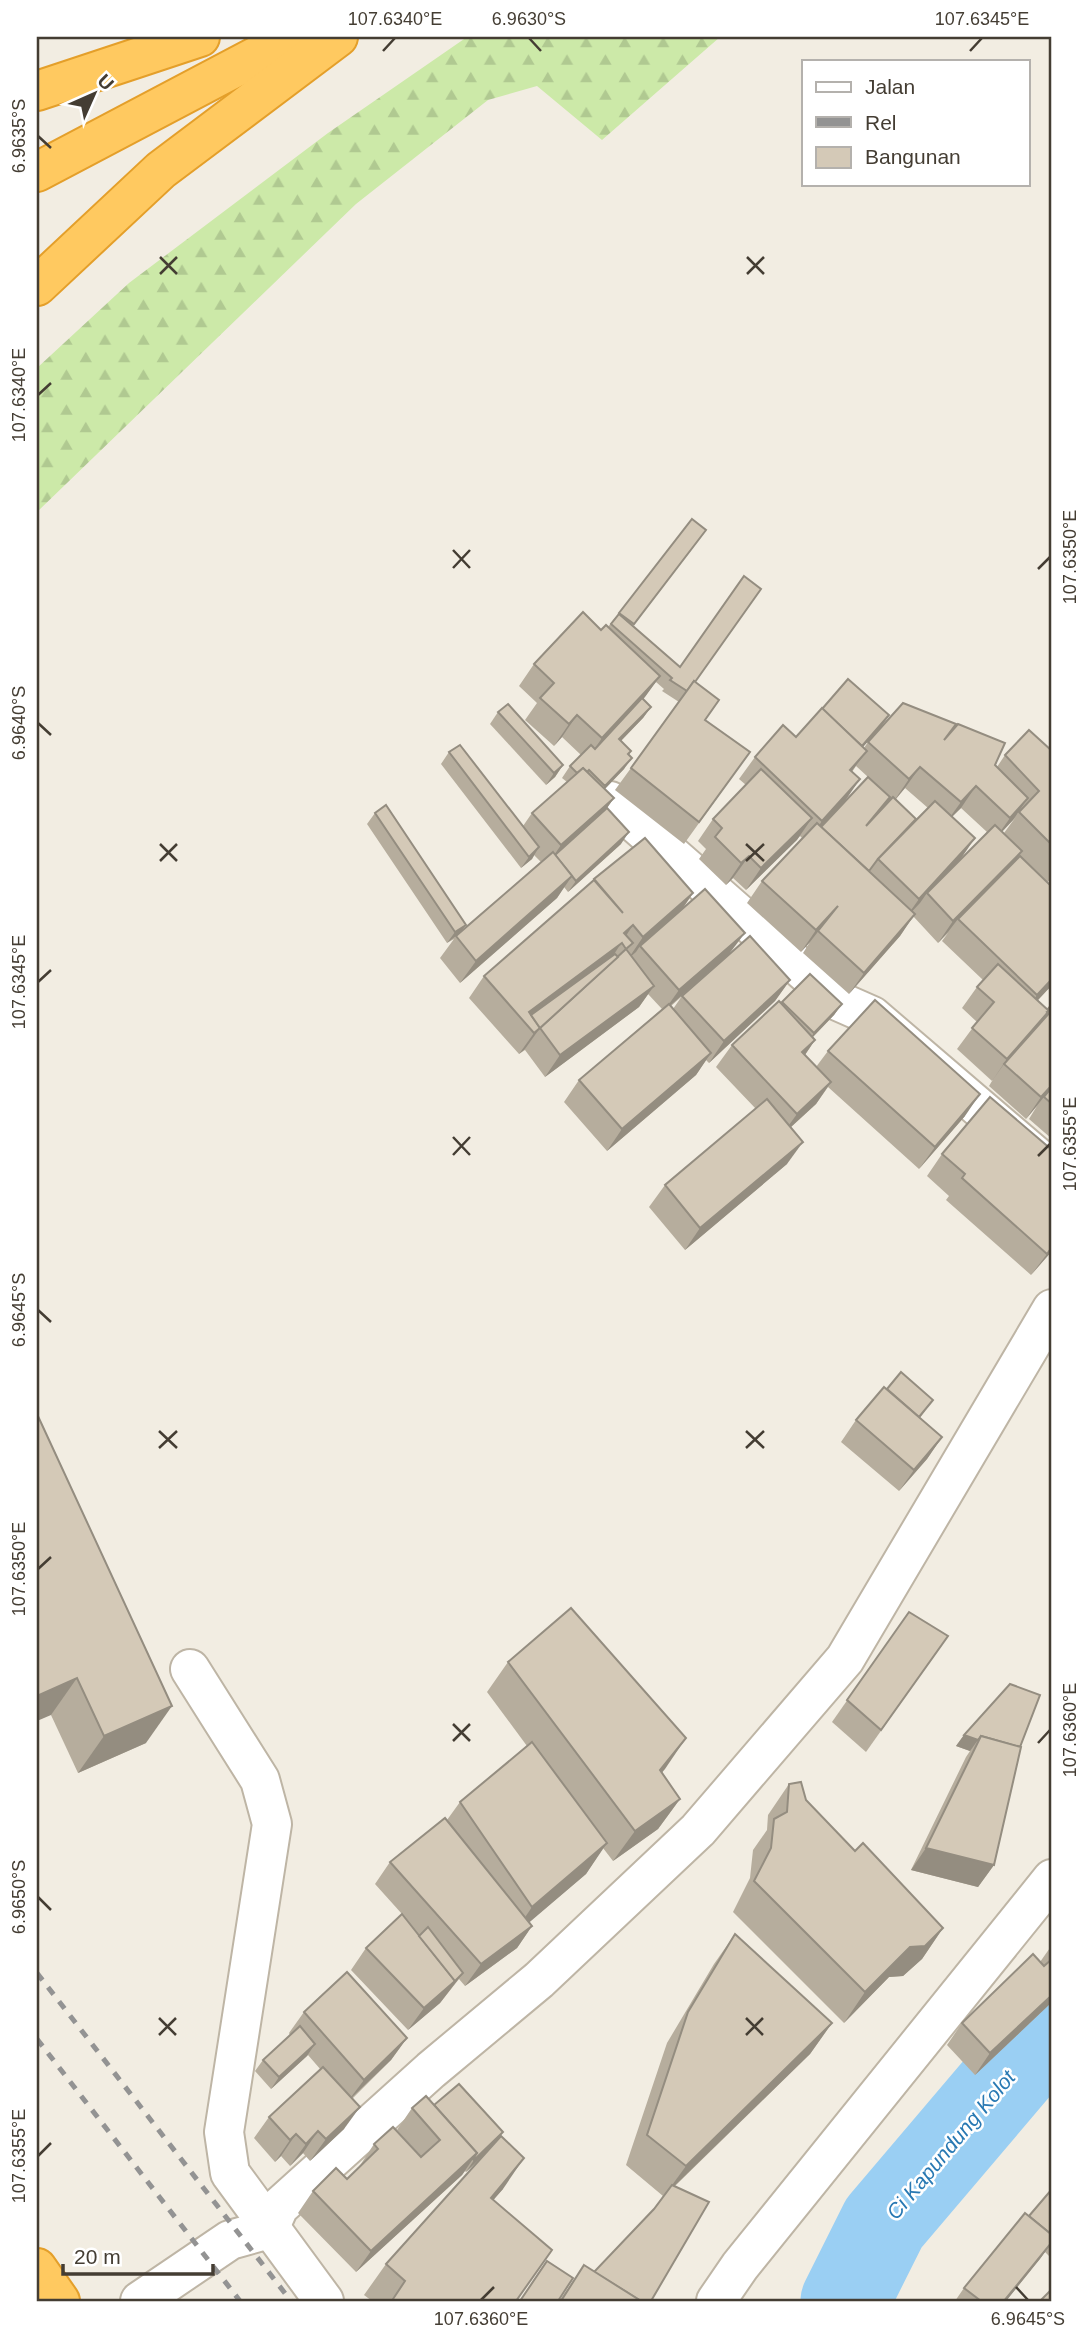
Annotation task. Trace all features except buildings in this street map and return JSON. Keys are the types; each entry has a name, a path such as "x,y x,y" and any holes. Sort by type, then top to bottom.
{"highway":[{"path":"37,90 200,37"},
{"path":"37,172 293,37"},
{"path":"37,286 161,170 338,37"},
{"path":"37,2268 60,2301"}],"street":[{"path":"610,801 838,1001 872,1016 1052,1170"},
{"path":"269,2230 279,2207 431,2070 539,1980 698,1830 845,1659 1050,1317"},
{"path":"190,1669 260,1780 272,1824 224,2132 230,2173 269,2230 324,2301"},
{"path":"716,2301 740,2266 1052,1879"},
{"path":"140,2301 230,2240 269,2230"}],"green space":[{"path":"467,37 720,37 602,140 537,86 488,100 356,204 37,512 37,368 129,283 328,133"}],"waterway":[{"name":"Ci Kapundung Kolot","path":"845,2301 884,2223 1019,2064 1052,2036"}],"railway":[{"path":"37,1973 291,2301"},
{"path":"37,2039 240,2301"}]}
